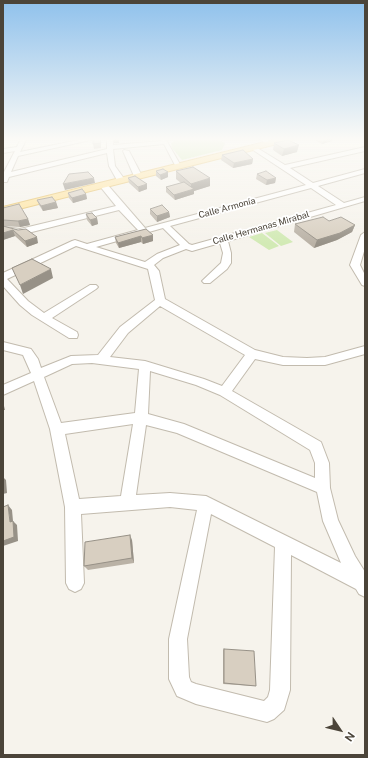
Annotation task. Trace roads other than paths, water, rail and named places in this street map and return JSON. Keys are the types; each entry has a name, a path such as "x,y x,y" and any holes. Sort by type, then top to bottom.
{"main road":[{"path":"3,210 149,173"}],"street":[{"path":"116,173 120,180"},
{"path":"291,173 342,205"},
{"name":"Calle Armonía","path":"89,246 356,173"},
{"path":"3,183 5,175"},
{"path":"103,184 143,231"},
{"name":"Calle Hermanas Mirabal","path":"147,265 160,256 186,246 192,248 223,240 365,199"},
{"path":"3,229 20,232 121,207"},
{"path":"164,225 186,246"},
{"path":"364,280 355,265 362,253 365,235"},
{"path":"207,281 224,267 226,263 228,253 223,240"},
{"path":"3,277 75,243 89,246 152,267 160,301 252,354 283,361 307,362 326,361 365,350"},
{"path":"3,280 24,303 44,318 73,335"},
{"path":"44,318 93,287"},
{"path":"102,359 124,330 160,301"},
{"path":"3,346 26,352 32,358 57,429 73,507 75,583"},
{"path":"224,392 252,354"},
{"path":"3,390 71,360 102,359 146,365 200,382 224,392 316,446 322,462 323,488 331,522 349,562 364,585"},
{"path":"127,504 140,418 146,365"},
{"path":"57,429 140,418 179,428 323,488"},
{"path":"73,507 170,500 206,503 364,585"},
{"path":"206,503 178,639 179,679 184,688 196,694 267,712 277,703 280,690 283,543"}]}
